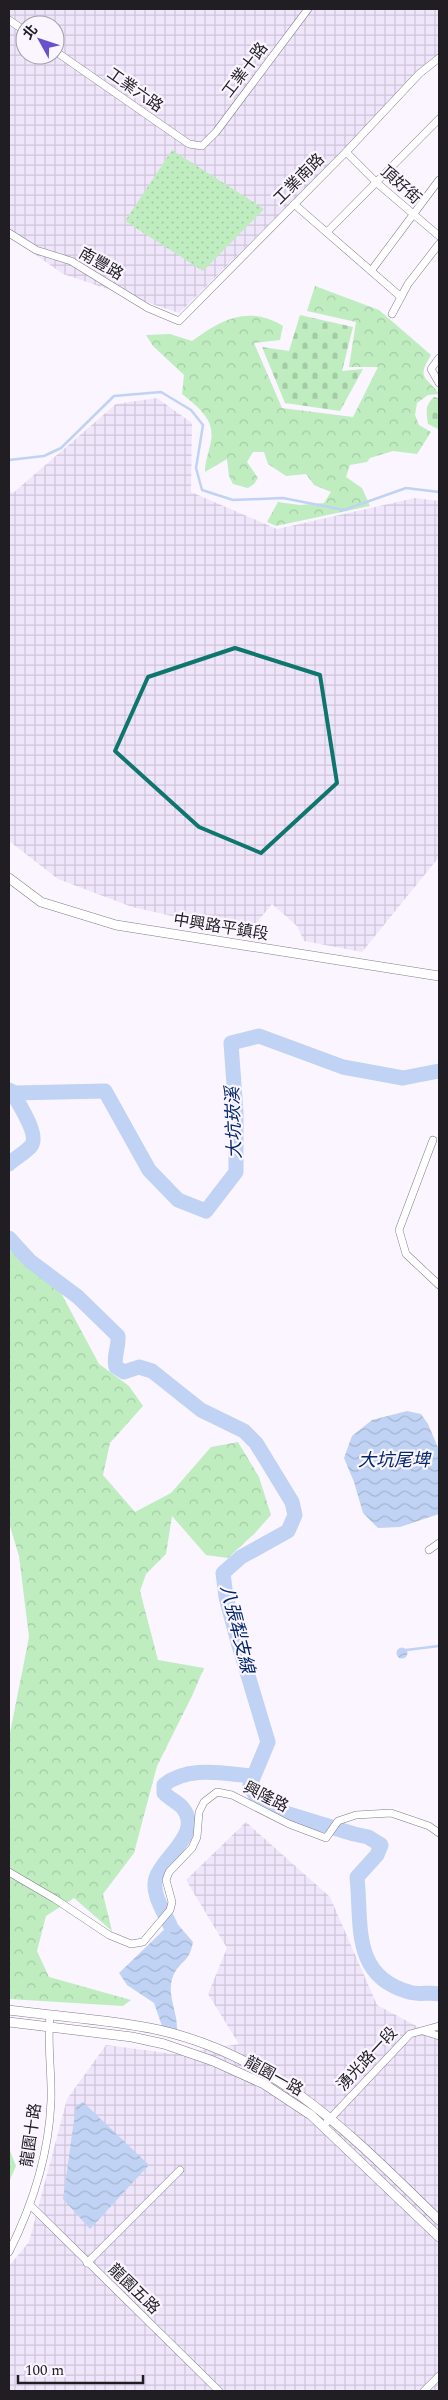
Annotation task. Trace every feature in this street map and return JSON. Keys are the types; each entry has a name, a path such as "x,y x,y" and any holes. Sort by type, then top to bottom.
{"street":[{"name":"工業十路","path":"202,146 216,132 308,9"},
{"name":"工業六路","path":"65,58 189,144 202,146"},
{"name":"工業南路","path":"178,321 346,152 419,74 439,58"},
{"path":"327,232 439,119"},
{"name":"頂好街","path":"346,152 376,183 439,236"},
{"path":"371,271 439,180"},
{"path":"294,204 400,297"},
{"name":"南豐路","path":"9,233 36,250 71,261 148,308 178,321"},
{"path":"392,314 400,297 439,244"},
{"path":"439,358 431,369 439,383"},
{"name":"中興路平鎮段","path":"9,878 41,902 116,925 439,976"},
{"path":"433,1140 399,1230 406,1254 439,1285"},
{"path":"429,1550 439,1543"},
{"name":"興隆路","path":"9,1872 56,1899 109,1935 131,1944 143,1942 170,1910 172,1902 166,1880 169,1872 192,1848 197,1837 199,1812 204,1802 217,1792 232,1795 289,1824 326,1838 338,1821 356,1815 391,1813 429,1826 439,1833"},
{"name":"龍園一路","path":"9,2010 126,2023 180,2035 233,2055 275,2076 331,2118 439,2220"},
{"name":"龍園十路","path":"9,2252 31,2206 42,2168 50,2111 50,2016"},
{"name":"龍園一路","path":"9,2022 132,2037 182,2050 264,2084 288,2099 323,2126 439,2236"},
{"name":"湧光路一段","path":"323,2126 410,2034 439,2026"},
{"path":"422,2031 439,2036"},
{"path":"87,2263 180,2170"},
{"name":"龍園五路","path":"31,2206 219,2391"},
{"path":"424,2391 439,2376"}],"highlighted area":[{"path":"235,648 320,675 337,783 261,853 199,827 115,751 148,677"}],"shaded area":[{"path":"9,9 439,9 439,57 179,313 63,274 9,236"},
{"path":"157,398 192,423 191,492 277,529 415,498 439,501 439,857 362,952 304,941 297,926 272,904 248,933 132,907 58,879 9,841 9,490 13,493 116,404"},
{"path":"246,1822 330,1897 377,2005 439,2038 439,2391 9,2391 9,2266 29,2242 67,2099 106,2045 175,2054 239,2044 208,1994 227,1948 186,1880"}],"green space":[{"path":"172,150 264,209 203,271 125,221"},
{"path":"315,286 379,310 431,355 424,369 424,377 439,394 428,395 417,403 415,415 419,425 431,432 417,454 393,451 370,458 367,462 350,465 346,477 362,488 370,506 276,526 267,522 278,502 300,505 324,503 331,492 314,485 306,474 286,476 268,464 264,452 253,452 247,462 258,478 248,488 233,484 229,476 227,459 205,472 212,433 208,420 182,394 184,375 153,346 146,335 170,334 192,341 214,326 236,317 258,316 270,320 283,326 280,340 254,343 282,408 353,417 378,367 349,367 356,322 307,311"},
{"path":"300,315 353,327 342,371 363,369 340,411 285,403 262,347 289,351"},
{"path":"434,397 439,398 438,429 428,424 427,416 428,406"},
{"path":"9,1250 60,1291 99,1364 129,1386 143,1406 110,1443 103,1475 135,1512 171,1493 211,1447 238,1442 259,1477 271,1515 228,1558 206,1555 172,1516 166,1554 146,1574 140,1591 158,1660 204,1668 157,1766 134,1853 103,1894 112,1931 74,1898 46,1916 37,1951 49,1977 131,2000 123,2006 9,1999 9,1738 29,1637 19,1556 9,1523"},
{"path":"9,2148 16,2166 9,2182"}],"water":[{"name":"大坑尾埤","path":"407,1411 421,1414 428,1424 439,1450 439,1514 400,1527 378,1528 363,1513 354,1482 344,1458 352,1436 372,1420"},
{"path":"402,1647 408,1653 402,1659 396,1653"},
{"path":"174,1920 193,1942 188,1957 175,1972 172,1979 171,1993 177,2030 162,2026 154,2003 127,1985 119,1973"},
{"path":"83,2102 149,2165 90,2229 63,2199 76,2106"}],"waterway":[{"path":"9,460 44,456 61,448 114,396 161,392 191,410 203,425 196,468 202,490 233,500 283,498 344,510 406,488 439,492"},
{"name":"大坑崁溪","path":"9,1090 15,1093 105,1091 149,1170 178,1200 206,1211 236,1172 236,1113 231,1043 259,1036 343,1067 403,1078 439,1071"},
{"name":"八張犁支線","path":"9,1164 29,1149 33,1141 31,1127 12,1092"},
{"name":"八張犁支線","path":"9,1238 30,1261 78,1297 118,1336 115,1359 116,1367 124,1372 139,1367 152,1371 201,1410 244,1431 256,1443 292,1502 295,1515 288,1531 241,1557 223,1573 226,1597 268,1742 250,1785 257,1799 282,1812 368,1837 381,1845 377,1855 357,1877 360,1930 368,1961 377,1974 390,1984 412,1993 439,1994"},
{"path":"406,1650 439,1646"},
{"name":"大坑崁溪","path":"170,1925 155,1890 156,1878 180,1844 188,1826 187,1817 182,1807 164,1793 164,1785 184,1775 195,1773 207,1772 253,1776"}]}
